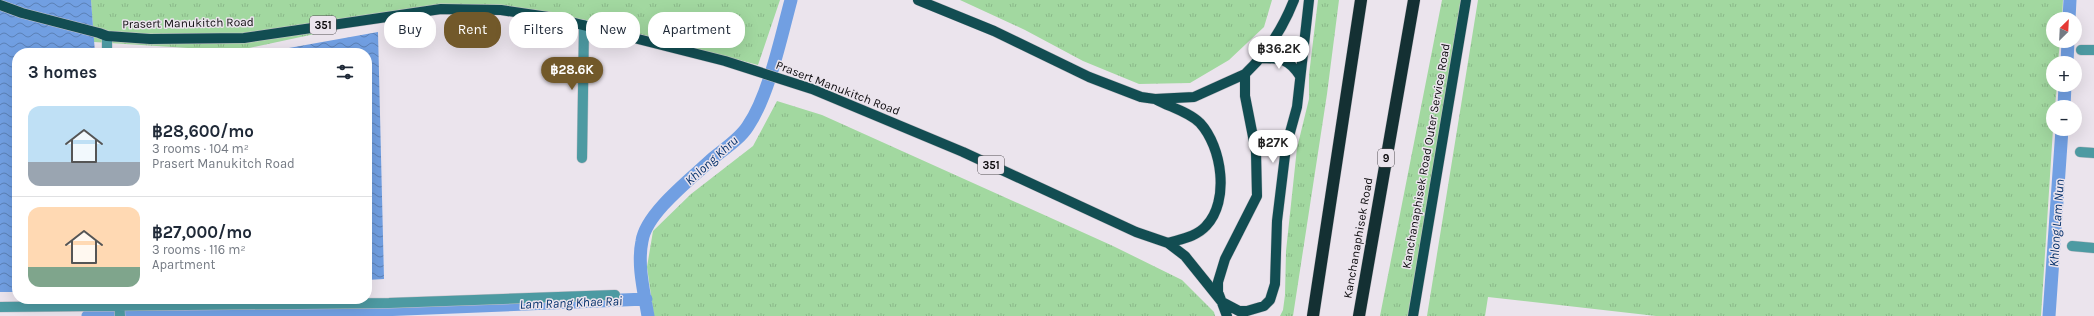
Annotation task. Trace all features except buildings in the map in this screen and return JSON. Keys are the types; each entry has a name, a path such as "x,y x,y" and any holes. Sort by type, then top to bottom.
{"highway":[{"path":"1313,316 1361,0"},
{"name":"Kanchanaphisek Road","path":"1359,316 1414,0"}],"main road":[{"path":"918,0 994,31 1119,90 1155,99 1192,117 1200,123 1214,145 1218,166 1218,207 1206,226 1190,237 1168,243"},
{"path":"1155,99 1194,97 1245,74 1261,58 1286,19 1294,0"},
{"path":"1222,302 1240,311 1247,311 1264,306 1272,295 1275,284 1277,221 1286,147 1297,107 1309,0"},
{"name":"Kanchanaphisek Road Outer Service Road","path":"1412,316 1466,0"},
{"name":"Prasert Manukitch Road","path":"0,5 22,13 103,34 150,39 244,38 402,13 441,9 501,10 554,18 584,25 725,61 812,89 963,152 1136,232 1168,243 1185,256 1222,302"},
{"path":"1261,58 1283,60 1293,65 1300,76"},
{"path":"1227,316 1218,292 1218,282 1221,270 1257,196 1256,152 1246,96 1245,74"}],"street":[{"path":"582,158 584,25"},
{"path":"103,34 106,48"},
{"path":"2081,50 2094,50"},
{"path":"2080,152 2094,153"},
{"path":"2072,246 2094,248"},
{"path":"372,303 615,295"},
{"path":"0,307 119,309 344,304"}],"green space":[{"path":"91,0 780,0 758,65 693,48 745,48 745,12 648,12 648,36 640,34 640,12 586,12 586,21 578,19 578,12 538,12 516,8 455,4 418,12 384,12 384,19 249,48 188,48 94,42"},
{"path":"960,0 1272,0 1264,27 1229,60 1190,83 1139,84 1083,61 1025,30"},
{"path":"1318,0 1339,0 1327,94 1293,316 1280,316 1283,310 1285,295 1286,251 1297,148 1309,99 1309,75"},
{"path":"1442,0 1461,0 1408,316 1380,316"},
{"path":"1478,0 2063,0 2062,12 2046,12 2046,48 2059,48 2059,56 2046,56 2046,92 2056,92 2056,100 2046,100 2046,136 2053,136 2041,316 1656,316 1488,297 1485,316 1427,316"},
{"path":"777,101 822,115 1113,246 1182,280 1214,312 1215,316 654,316 647,267 653,231 691,194 753,146"}],"water":[{"path":"0,0 91,0 95,48 12,48 12,292 0,292"},
{"path":"378,32 384,279 372,280 372,48 289,48"}],"waterway":[{"name":"Khlong Khru","path":"648,316 640,259 645,230 661,208 682,186 745,131 755,113 768,82 779,48 791,0"},
{"name":"Khlong Lam Nun","path":"2069,12 2070,0"},
{"name":"Khlong Lam Nun","path":"2067,56 2068,48"},
{"name":"Khlong Lam Nun","path":"2064,100 2065,92"},
{"name":"Khlong Lam Nun","path":"2049,316 2062,136"},
{"name":"Lam Rang Khae Rai","path":"88,316 308,313 646,299"}]}
